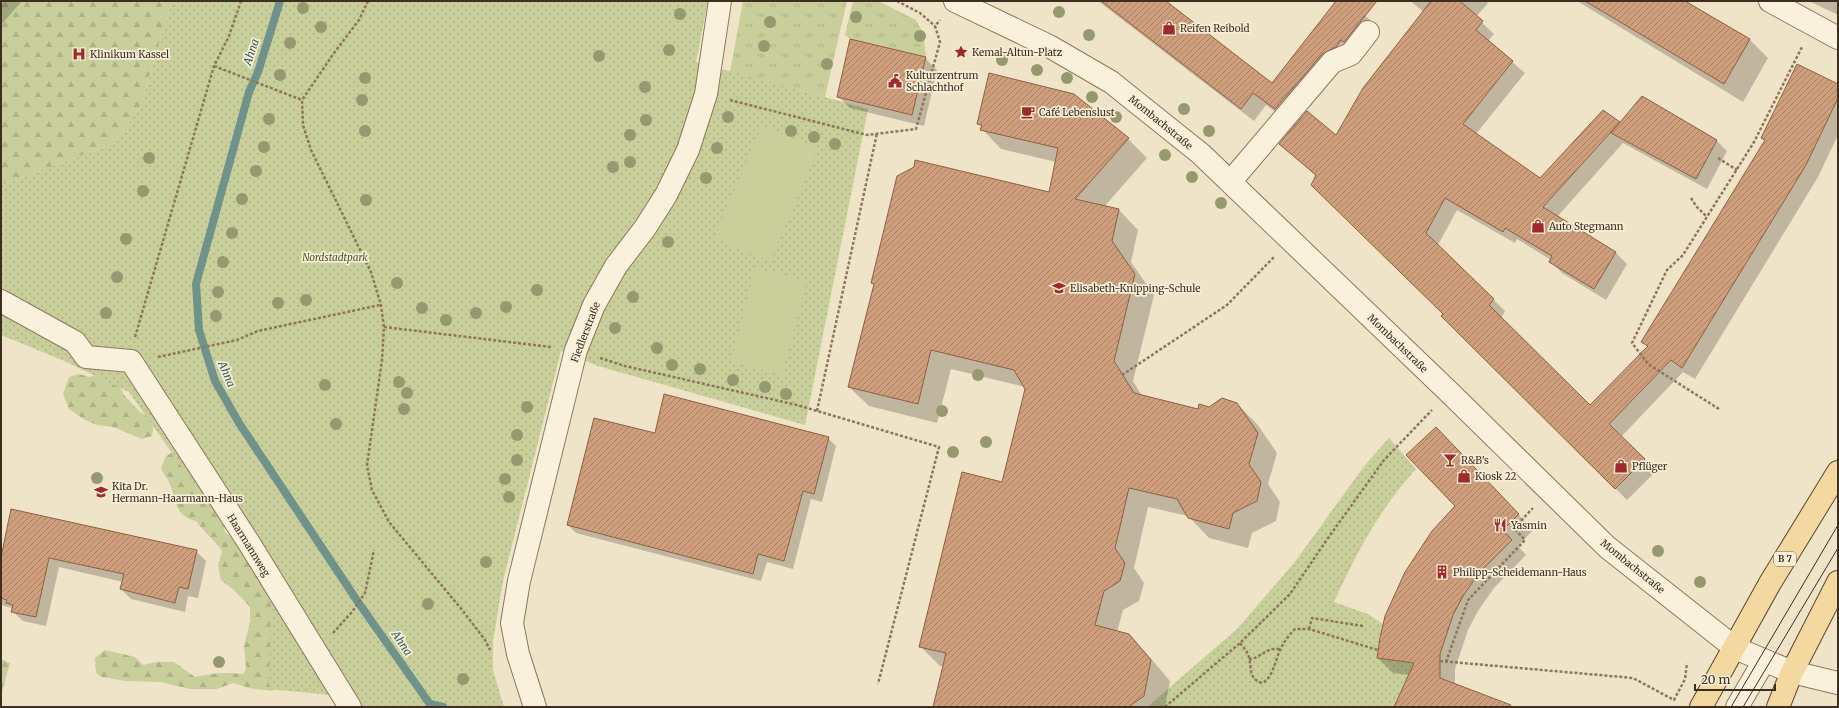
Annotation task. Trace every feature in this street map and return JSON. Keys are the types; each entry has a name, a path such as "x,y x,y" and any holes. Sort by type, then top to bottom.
{"main road":[{"name":"B 7","path":"1701,707 1770,583 1838,472"},
{"path":"1778,707 1792,672 1838,582"}],"street":[{"name":"Fiedlerstraße","path":"535,707 518,654 512,623 519,581 576,350 594,305 616,266 645,228 666,195 688,150 706,94 720,1"},
{"name":"Mombachstraße","path":"957,1 1049,46 1111,82 1200,154 1231,181 1607,547 1735,648 1792,672 1838,683"},
{"path":"1770,1 1838,38"},
{"path":"1231,181 1332,62 1351,54 1368,32"},
{"path":"1,301 75,342 86,357 131,361"},
{"name":"Haarmannweg","path":"131,361 249,543 350,707"},
{"path":"1736,707 1764,661"}],"path":[{"path":"131,361 135,333 214,66 229,36 241,1"},
{"path":"368,1 359,20 312,83 302,100 303,125 312,150 371,272 381,305 384,326 382,360 367,466 372,490 389,522 463,611"},
{"path":"706,94 867,135 916,129 940,42 934,26 920,13 897,1"},
{"path":"934,26 957,1"},
{"path":"1719,409 1648,364 1632,344 1667,270 1683,255 1754,142 1814,25"},
{"path":"214,66 302,100"},
{"path":"817,411 878,133"},
{"path":"1718,158 1737,170"},
{"path":"1691,198 1707,218"},
{"path":"1122,375 1227,304 1291,240"},
{"path":"156,357 237,340 258,331 381,305"},
{"path":"384,326 576,350 625,366 817,411 939,447 878,684"},
{"path":"1165,707 1240,643 1290,594 1384,460 1449,392"},
{"path":"1446,662 1468,600 1525,540 1514,528 1522,520"},
{"path":"352,612 365,593 374,550"},
{"path":"1309,629 1312,618 1363,626"},
{"path":"1240,643 1246,650 1249,659 1250,674 1256,681 1262,683 1270,676 1280,650 1287,637 1295,629 1309,629 1378,650"},
{"path":"1249,659 1253,659 1271,649 1280,650"},
{"path":"1440,661 1633,678 1674,700 1685,679 1687,662"}],"green space":[{"name":"Klinikum Kassel","path":"4,1 172,1 140,108 113,144 1,185 1,5"},
{"name":"Nordstadtpark","path":"172,1 708,1 696,62 868,109 805,425 598,366 561,351 503,581 493,641 493,670 504,707 337,707 330,695 269,689 271,596 240,549 129,392 62,360 1,335 1,185 113,144 140,108"},
{"path":"743,1 847,1 825,97 730,72"},
{"path":"853,1 878,1 916,20 923,33 926,57 850,39 845,35"},
{"path":"762,125 818,149 770,262 714,238"},
{"path":"755,268 807,281 782,375 731,362"},
{"path":"78,374 90,377 100,374 118,383 124,395 140,412 151,417 153,430 152,436 142,439 113,427 97,425 85,420 69,409 63,394 69,377"},
{"path":"1389,438 1416,469 1391,500 1370,532 1351,566 1334,602 1368,614 1383,624 1378,658 1414,663 1394,707 1147,707 1237,629 1294,563 1365,465"},
{"path":"171,453 178,455 222,517 225,532 242,545 273,587 279,686 272,691 249,688 233,683 217,689 190,689 161,682 125,681 102,677 96,673 95,658 105,650 135,657 143,665 156,662 174,662 195,677 219,673 243,674 246,668 244,646 250,622 250,607 235,591 221,580 218,565 222,551 196,521 183,515 179,511 169,482 161,469 165,457"},
{"path":"1,659 10,663 1,695"}],"building":[{"path":"1101,1 1166,1 1272,83 1336,1 1377,1 1344,42 1341,40 1336,47 1322,54 1275,109 1253,93 1241,109"},
{"path":"1431,1 1460,1 1483,21 1476,30 1513,61 1463,124 1540,178 1603,110 1620,122 1543,207 1616,252 1594,289 1549,262 1552,256 1505,228 1503,232 1445,198 1426,233 1494,299 1489,305 1590,405 1648,346 1641,342 1765,140 1761,138 1797,64 1838,84 1838,98 1806,165 1682,368 1671,360 1609,424 1645,459 1615,489 1441,316 1443,314 1311,185 1316,175 1279,144 1307,111 1336,135 1363,88"},
{"path":"1585,1 1685,1 1750,39 1724,84"},
{"path":"850,39 926,57 912,115 837,97"},
{"path":"989,73 1074,94 1129,138 1075,199 1119,209 1112,241 1135,274 1114,361 1134,393 1198,409 1199,404 1209,407 1222,398 1237,403 1258,433 1249,464 1261,482 1257,501 1233,513 1229,529 1188,518 1177,499 1129,488 1115,548 1125,563 1120,581 1104,591 1095,625 1129,634 1151,660 1144,696 1128,707 933,707 946,653 919,647 962,472 1002,482 1025,389 1014,370 931,350 918,404 848,387 874,284 871,283 897,176 914,167 915,160 1049,192 1058,148 980,130 982,125 977,124"},
{"path":"1642,96 1717,140 1696,179 1611,133"},
{"path":"664,394 829,437 814,494 803,491 784,561 758,554 753,574 567,525 594,418 655,433"},
{"name":"Philipp-Scheidemann-Haus","path":"1436,427 1519,514 1503,530 1512,540 1479,573 1463,596 1453,615 1440,654 1440,678 1511,705 1510,707 1394,707 1414,663 1377,658 1385,616 1405,572 1432,531 1455,506 1406,455"},
{"path":"11,509 197,550 188,589 179,587 175,603 120,589 124,574 49,558 36,617 11,612 13,605 6,603 7,600 1,598 1,557"}],"waterway":[{"name":"Ahna","path":"280,1 258,72 249,92 196,284 199,330 215,381 239,423 358,602 432,707"},
{"path":"430,704 443,707"}],"tram line":[{"path":"1731,707 1838,525"},
{"path":"1743,707 1838,548"}],"place":[{"name":"Reifen Reibold","path":"1169,28"},
{"name":"Kemal-Altun-Platz","path":"961,52"},
{"name":"Klinikum Kassel","path":"79,54"},
{"name":"Kulturzentrum Schlachthof","path":"895,81"},
{"name":"Café Lebenslust","path":"1028,112"},
{"name":"Auto Stegmann","path":"1538,226"},
{"name":"Elisabeth-Knipping-Schule","path":"1059,288"},
{"name":"R&B's","path":"1450,460"},
{"name":"Pflüger","path":"1621,466"},
{"name":"Kiosk 22","path":"1464,476"},
{"name":"Kita Dr. Hermann-Haarmann-Haus","path":"101,492"},
{"name":"Yasmin","path":"1500,525"},
{"name":"Philipp-Scheidemann-Haus","path":"1442,572"}]}
